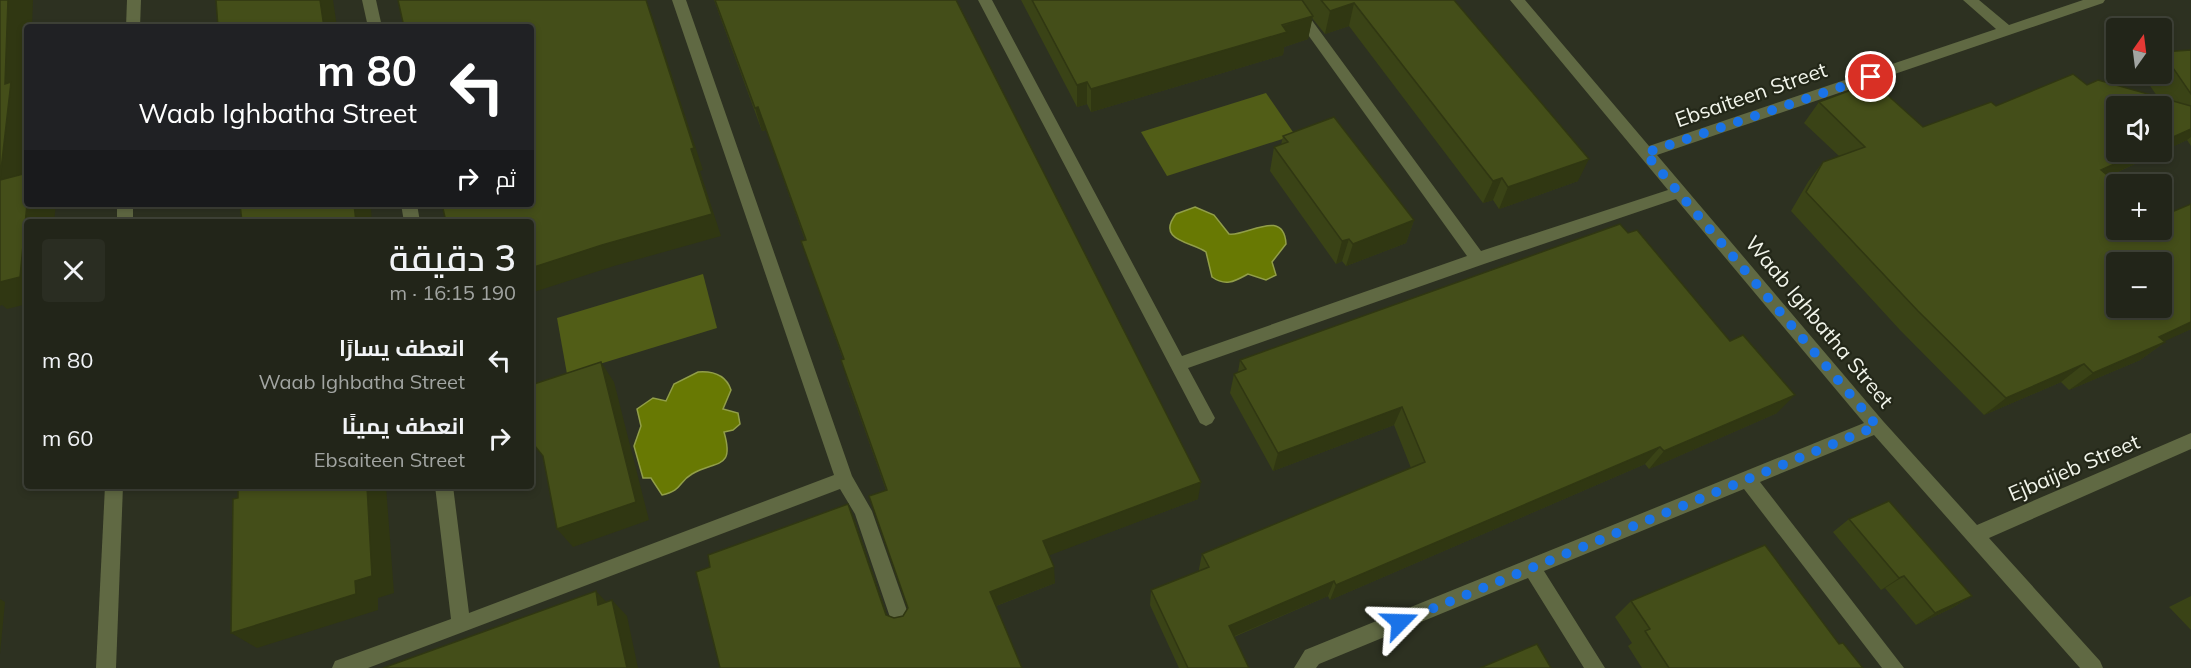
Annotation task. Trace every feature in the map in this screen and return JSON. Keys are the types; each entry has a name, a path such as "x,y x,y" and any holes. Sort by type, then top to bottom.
{"street":[{"path":"133,24 134,0"},
{"path":"369,0 374,24"},
{"path":"679,0 844,479 863,511 901,622"},
{"path":"985,0 1206,418"},
{"path":"1290,0 1478,259"},
{"name":"Waab Ighbatha Street","path":"1517,0 1877,426 2092,668"},
{"path":"1970,0 2007,31"},
{"name":"Ebsaiteen Street","path":"1645,153 2098,0"},
{"path":"1177,365 1478,259 1679,192"},
{"path":"1304,668 1312,657 1877,426"},
{"name":"Ejbaijeb Street","path":"1975,535 2191,441"},
{"path":"342,668 461,626 844,479"},
{"path":"1747,479 1894,668"},
{"path":"106,668 114,489"},
{"path":"444,489 461,626"},
{"path":"1532,568 1595,668"}],"shaded area":[{"path":"1266,93 1295,135 1167,176 1141,132"},
{"path":"1195,207 1214,215 1229,234 1263,226 1279,227 1284,233 1286,244 1272,262 1276,275 1266,280 1248,274 1235,281 1226,282 1212,277 1206,252 1178,239 1170,230 1176,214"},
{"path":"703,274 717,328 567,374 557,318"},
{"path":"698,372 713,373 726,381 731,390 723,409 738,413 740,424 733,430 724,432 727,453 721,462 692,474 674,491 662,495 651,478 643,478 634,446 641,426 637,409 653,398 666,401 674,384"}],"building":[{"path":"0,0 8,0 5,84 11,82 0,179"},
{"path":"216,0 320,0 324,24 218,24"},
{"path":"398,0 646,0 694,148 691,149 712,214 534,267 534,219 445,219 443,207 534,207 534,24 403,24"},
{"path":"715,0 956,0 1201,482 1043,541 1054,567 990,592 1022,668 720,668 696,572 710,567 708,555 848,504 886,615 894,618 903,616 908,608 869,496 887,490 841,360 844,359 801,241 806,240 758,107 755,108"},
{"path":"1032,0 1302,0 1313,16 1282,25 1287,32 1091,89 1087,82 1077,85"},
{"path":"1321,0 1454,0 1589,159 1508,187 1502,178 1493,181 1354,3 1330,11"},
{"path":"2191,50 2191,94 2172,66 2172,51"},
{"path":"2073,74 2087,85 2098,80 2155,96 2106,96 2106,162 2119,162 2101,170 2106,174 2106,240 2172,240 2172,212 2191,204 2191,322 2159,337 2165,342 2093,373 2084,364 2006,398 1918,311 1806,192 1823,162 1865,147 1819,102 1873,82 1923,127 1991,102 1996,106"},
{"path":"2172,101 2191,106 2191,129 2172,138"},
{"path":"1334,117 1414,220 1353,244 1349,239 1342,241 1274,147 1288,142 1283,136"},
{"path":"24,174 24,207 27,207 20,277 0,282 0,180"},
{"path":"240,207 354,207 356,219 242,219"},
{"path":"1620,224 1628,233 1637,230 1730,341 1743,335 1795,395 1664,451 1660,447 1336,585 1334,581 1229,626 1249,668 1188,668 1151,590 1209,567 1202,554 1425,462 1402,407 1278,453 1234,374 1246,369 1240,360"},
{"path":"601,362 636,502 557,529 543,456 534,445 534,384"},
{"path":"238,489 367,489 372,576 355,581 356,594 231,633 233,499 238,498"},
{"path":"1889,501 1972,596 1935,613 1904,576 1899,578 1849,519"},
{"path":"1765,545 1839,644 1843,643 1863,668 1669,668 1645,631 1650,629 1631,601"},
{"path":"596,591 598,605 612,600 627,668 383,668"},
{"path":"1537,644 1551,668 1480,668"}],"route":[{"path":"1400,622 1877,426 1645,153 1871,77"}]}
